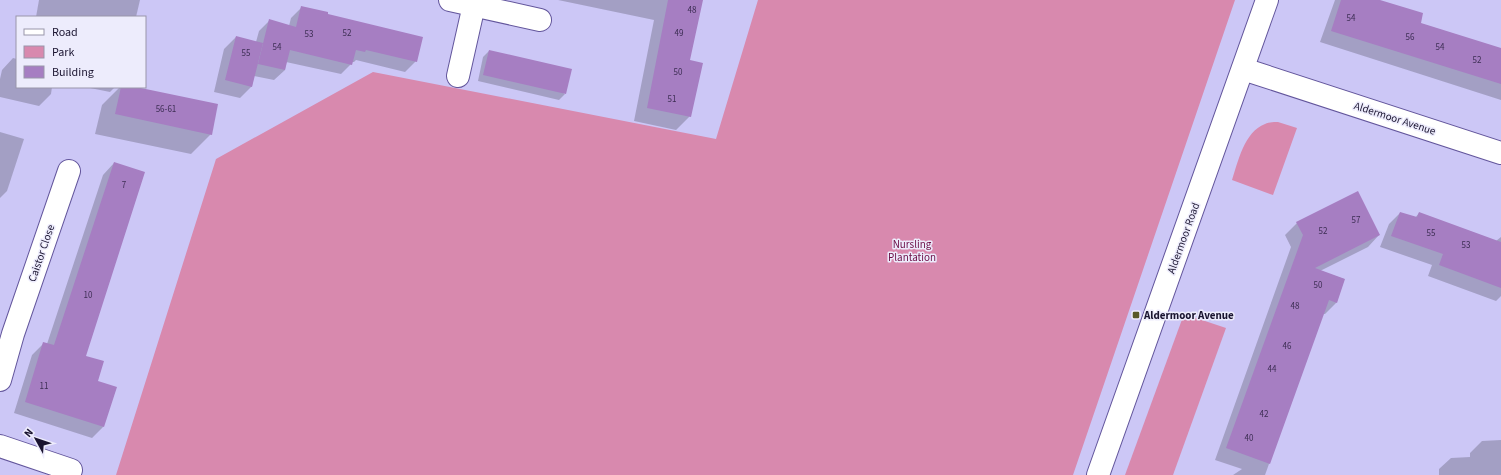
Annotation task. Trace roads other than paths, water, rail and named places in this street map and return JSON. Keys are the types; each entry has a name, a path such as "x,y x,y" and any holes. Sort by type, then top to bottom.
{"street":[{"path":"450,0 540,20"},
{"name":"Aldermoor Road","path":"1098,475 1267,0"},
{"path":"458,76 474,5"},
{"name":"Aldermoor Avenue","path":"1243,69 1501,153"},
{"name":"Caistor Close","path":"0,380 7,332 69,171"},
{"path":"0,446 71,470"}],"place":[{"name":"Aldermoor Avenue","path":"1136,315"}],"park label":[{"name":"Nursling Plantation","path":"912,250"}]}
